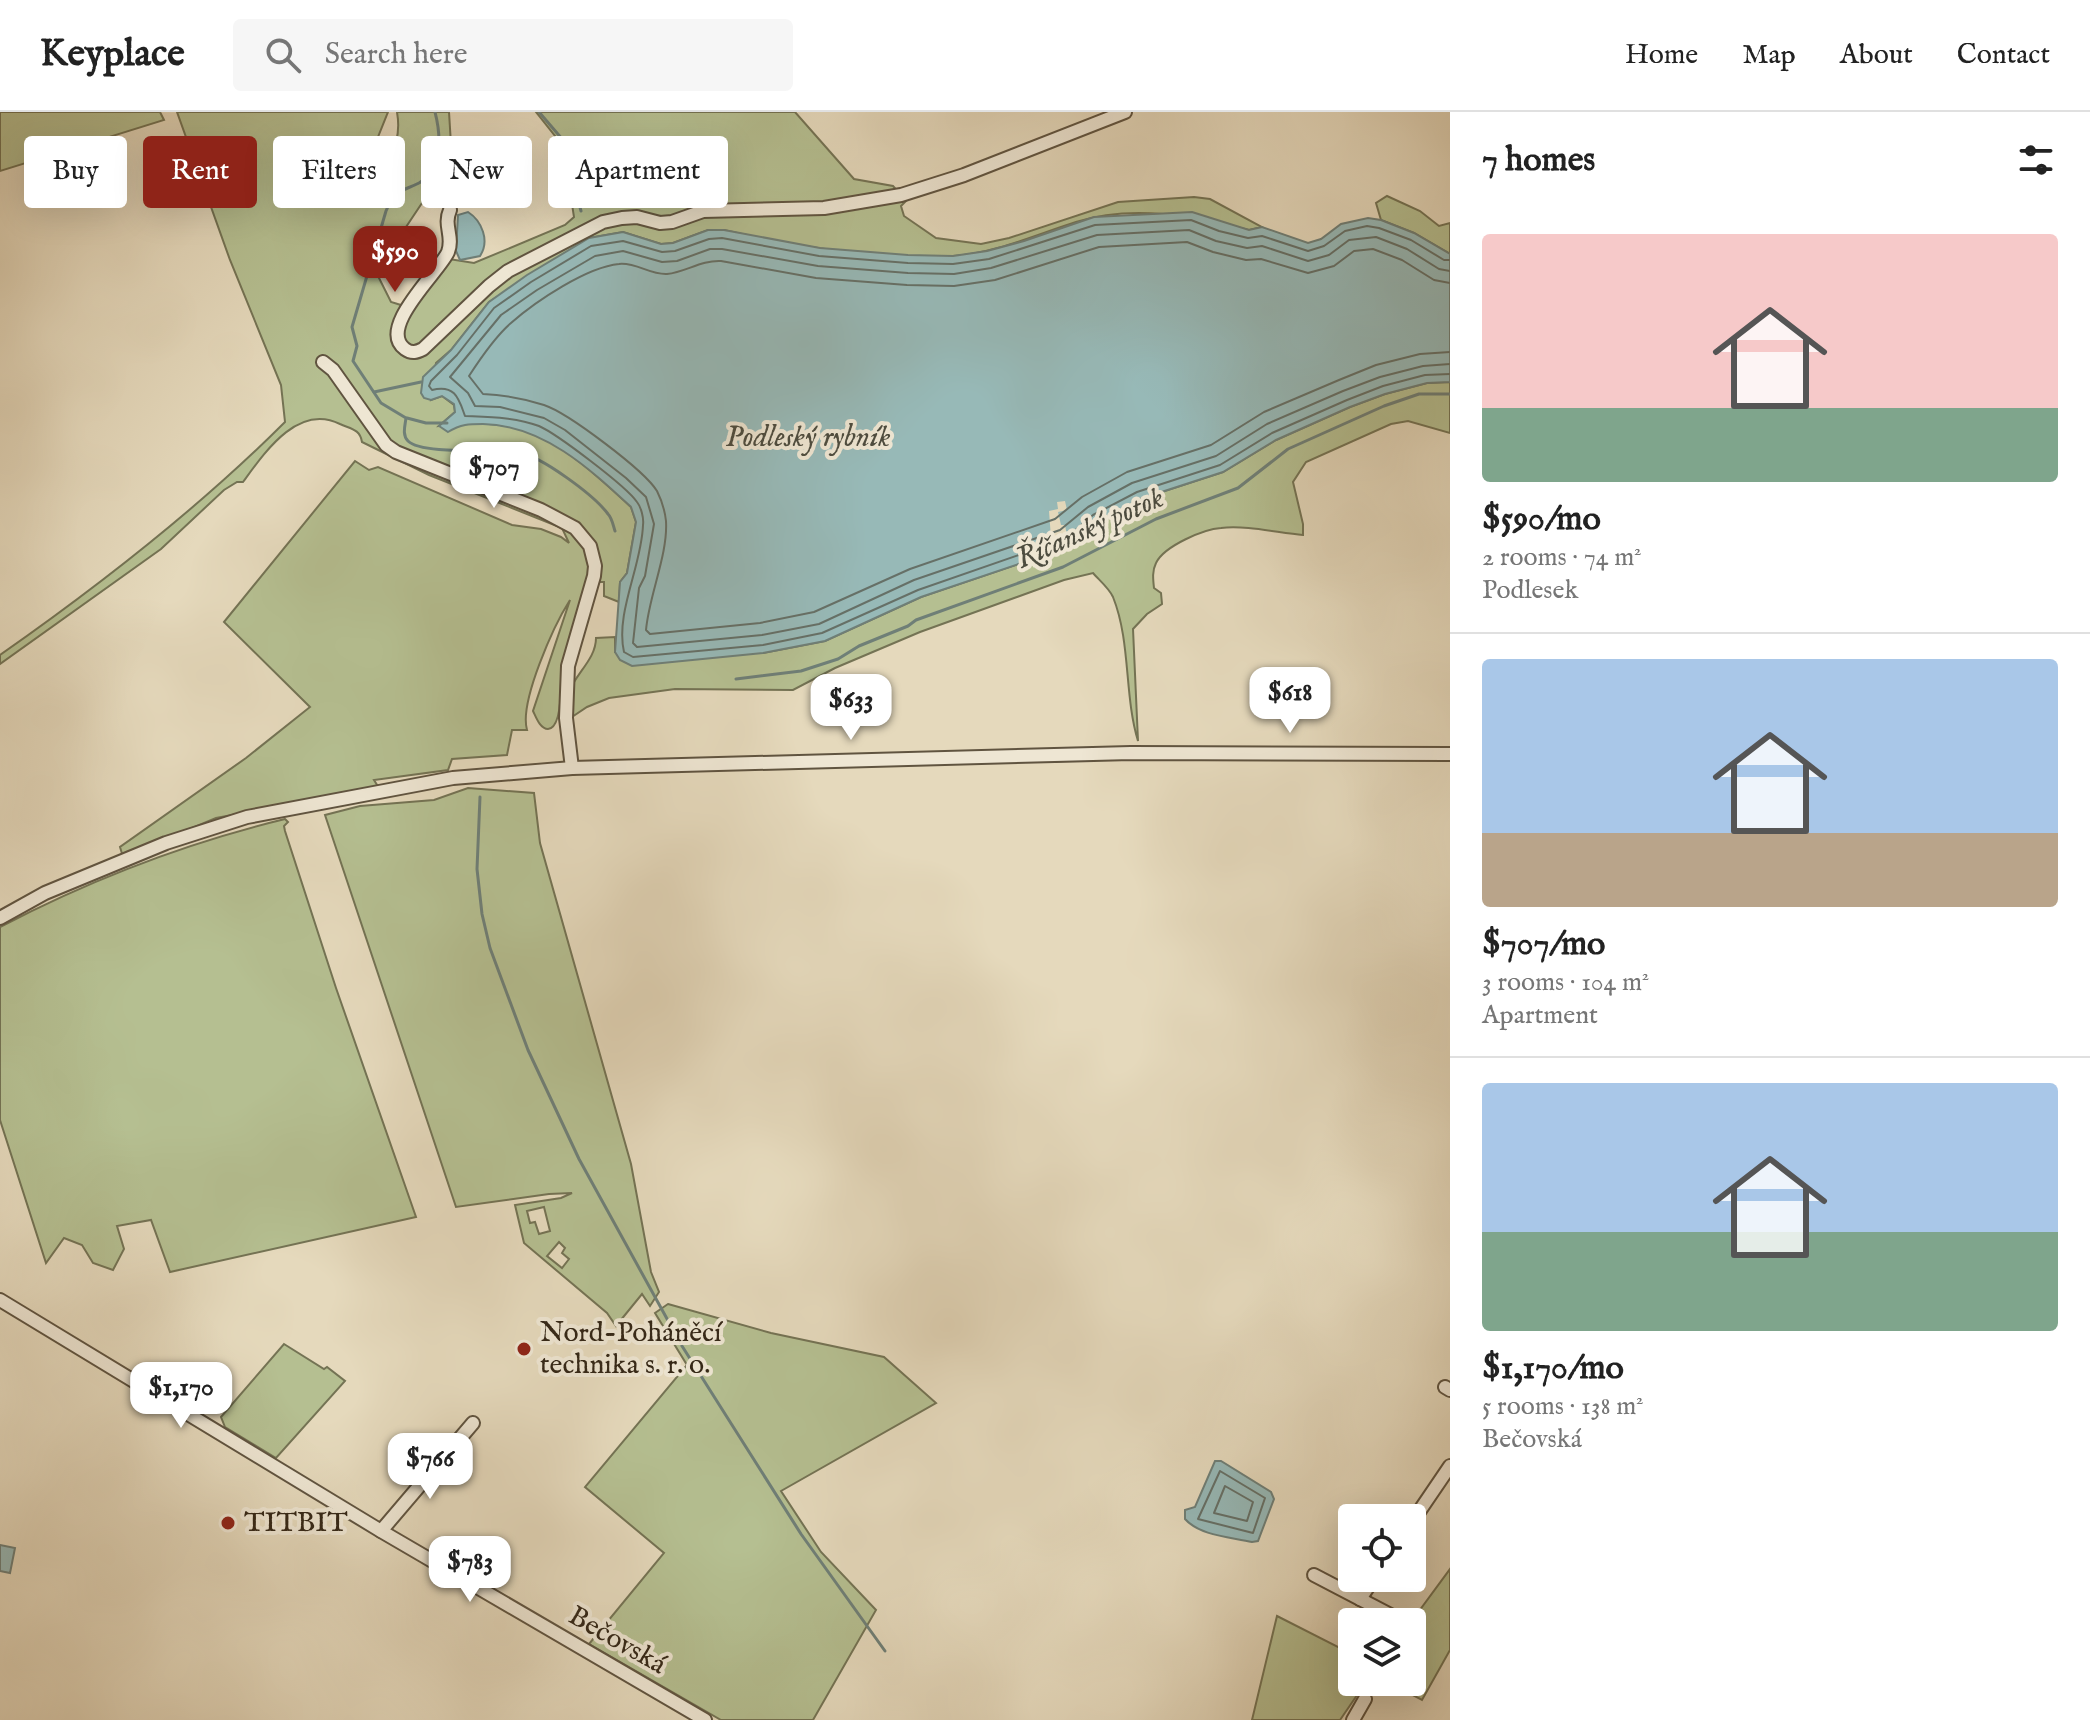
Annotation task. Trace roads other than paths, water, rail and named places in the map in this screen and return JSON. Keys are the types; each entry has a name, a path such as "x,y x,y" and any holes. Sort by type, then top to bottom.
{"street":[{"path":"450,210 446,220 450,238 445,258 417,294 400,325 400,343 409,351 418,352 508,271 603,222 637,217 660,223 672,222 703,211 824,208 901,195 964,175 1125,112"},
{"path":"323,362 333,370 386,445 396,452 541,510 575,528 590,546 594,576 568,666 566,718 572,768"},
{"path":"0,918 45,893 139,854 247,817 453,778 572,768 1131,753 1450,754"},
{"name":"Bečovská","path":"0,1300 381,1531 705,1720"},
{"path":"381,1531 473,1423"},
{"path":"1424,1504 1450,1466"},
{"path":"1314,1575 1377,1608"},
{"path":"1360,1599 1365,1592"},
{"path":"1353,1720 1365,1699"}],"water":[{"path":"468,212 481,226 483,250 480,256 460,260 456,251 458,215"},
{"name":"Podleský rybník","path":"1192,212 1249,230 1262,227 1308,243 1321,239 1341,224 1368,218 1381,220 1414,233 1450,254 1450,382 1427,383 1350,407 1276,440 1223,472 1140,499 1097,522 1069,547 921,597 825,641 763,653 632,666 620,660 615,652 620,582 627,573 636,522 631,507 582,464 526,432 483,424 465,425 448,432 439,426 455,412 454,404 442,396 431,400 424,398 421,393 423,377 451,350 489,302 589,238 623,232 661,244 673,243 708,230 724,230 820,248 953,256 1024,241 1094,217"},
{"path":"1215,1461 1221,1461 1271,1492 1274,1499 1258,1541 1207,1532 1185,1519 1185,1510 1195,1507"},
{"path":"0,1545 15,1548 10,1573 0,1571"}],"waterway":[{"name":"Říčanský potok","path":"435,112 439,141 436,160 427,177 396,195 386,211 352,327 357,346 353,361 381,403 406,418 404,433 408,441 428,448 507,451 528,455 553,468 591,497 609,516 615,531"},
{"path":"539,112 581,161 581,175 575,189 581,211"},
{"path":"374,392 421,382"},
{"name":"Říčanský potok","path":"736,679 801,671 838,659 916,620 1063,567 1156,519 1238,488 1288,449 1384,406 1419,394 1450,394"},
{"path":"407,418 426,423 447,423"},
{"path":"480,797 477,869 490,948 528,1050 579,1159 682,1346 801,1534 885,1651"}],"place":[{"name":"Nord-Poháněcí technika s. r. o.","path":"524,1349"},
{"name":"TITBIT","path":"228,1523"}]}
